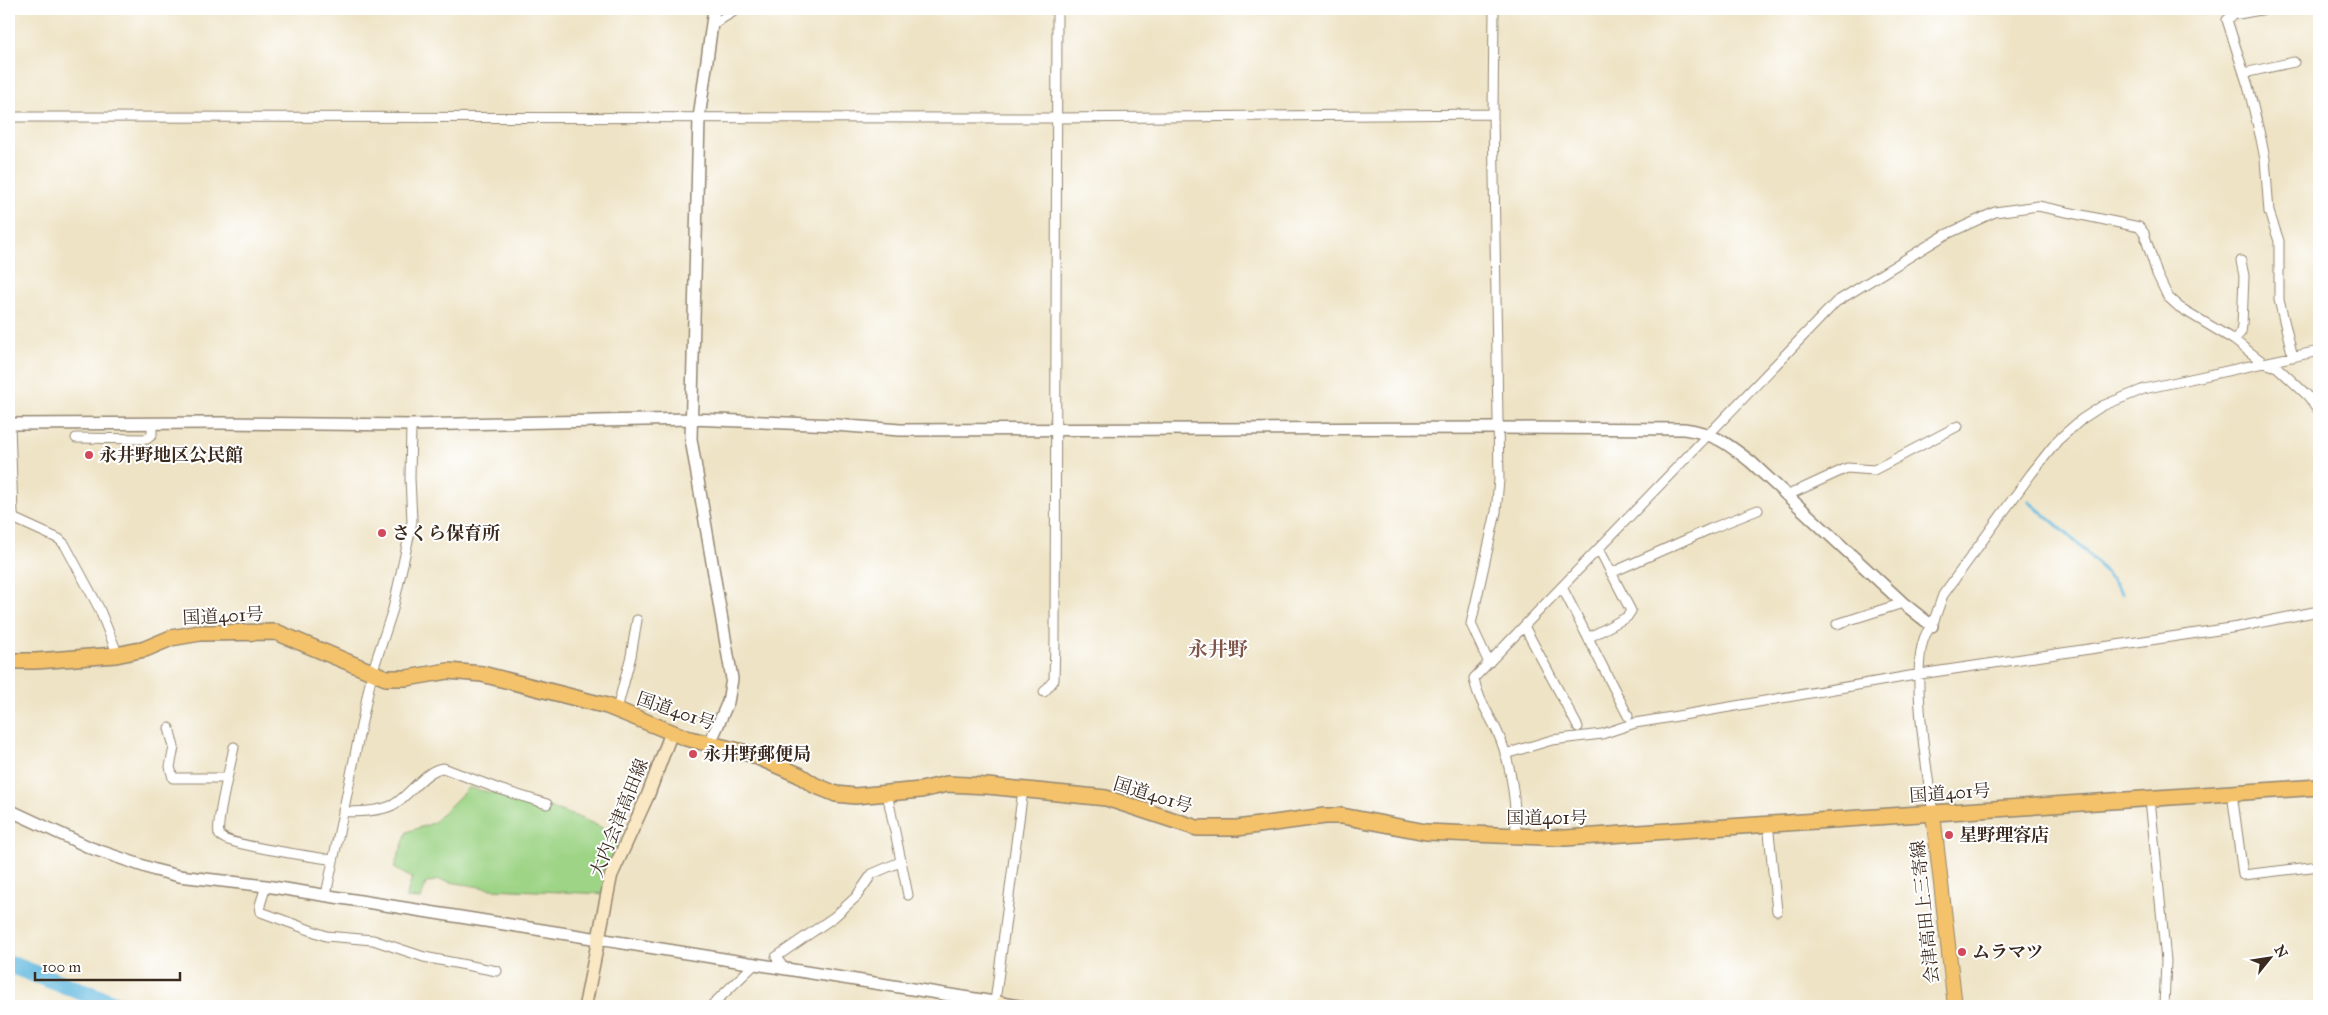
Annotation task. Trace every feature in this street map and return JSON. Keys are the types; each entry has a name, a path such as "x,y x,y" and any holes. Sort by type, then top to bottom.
{"highway":[{"name":"国道401号","path":"9,661 43,661 118,655 144,649 171,638 200,633 262,631 283,635 372,673 393,679 423,677 448,671 482,674 532,685 617,710 686,738 751,754 800,775 814,785 836,794 855,796 921,790 947,784 969,784 1106,798 1207,829 1237,828 1325,816 1342,816 1409,830 1516,838 1565,838 2319,787"}],"main road":[{"name":"大内会津高田線","path":"585,1006 611,876 648,795 672,731"},
{"name":"会津高田上三寄線","path":"1933,814 1955,1006"}],"street":[{"path":"710,743 728,702 732,679 692,447 699,118 714,9"},
{"path":"713,24 738,9"},
{"path":"1044,692 1054,680 1056,429 1055,118 1057,9"},
{"path":"1489,663 1471,624 1496,512 1499,480 1493,114 1494,9"},
{"path":"2266,9 2233,15 2227,20 2244,73 2265,158 2269,212 2279,241 2279,300 2293,357"},
{"path":"2244,73 2294,62"},
{"path":"9,117 1055,118 1493,114"},
{"path":"1516,838 1516,803 1505,754 1498,732 1476,689 1474,678 1836,302 1946,235 1995,212 2038,206 2139,227 2144,233 2157,274 2168,296 2179,307 2234,340 2264,363 2277,367 2308,396 2319,411"},
{"path":"2234,340 2241,332 2242,325 2244,276 2241,262"},
{"path":"1933,814 1922,728 1918,675 1920,652 1943,595 2058,440 2082,419 2102,406 2144,389 2319,351"},
{"path":"118,655 99,608 65,545 59,539 15,519 13,515 9,424 411,425 692,419 834,425 900,430 1684,429 1710,434 1728,444 1751,462 1903,603 1932,626"},
{"path":"76,438 147,439 152,435 152,423"},
{"path":"326,895 372,673 393,609 412,521 410,478 411,425"},
{"path":"1786,496 1847,468 1874,470 1958,426"},
{"path":"1611,573 1758,510"},
{"path":"1588,638 1630,615 1631,611 1599,549"},
{"path":"1562,587 1628,716"},
{"path":"1837,624 1903,603"},
{"path":"1505,754 1552,740 1602,734 1635,723 1918,675 2238,627 2319,612"},
{"path":"617,710 631,656 637,620"},
{"path":"1524,626 1578,727"},
{"path":"169,728 174,746 170,767 173,778 228,778"},
{"path":"234,747 219,829 221,838 281,852 333,860"},
{"path":"343,811 351,812 392,806 433,771 442,768 498,789 547,804"},
{"path":"1000,1004 1023,790"},
{"path":"886,793 908,894"},
{"path":"2232,793 2243,875 2319,866"},
{"path":"2150,799 2166,961 2164,1006"},
{"path":"9,810 91,848 154,870 179,876 326,895 1019,1006"},
{"path":"1768,823 1777,911"},
{"path":"783,968 776,957 834,917 856,897 872,874 900,862"},
{"path":"266,886 260,905 261,912 315,933 326,936 373,940 424,957 497,970"},
{"path":"711,1006 755,964"}],"green space":[{"path":"468,788 567,813 603,828 620,838 605,894 493,889 438,880 426,883 421,899 406,898 412,878 394,868 407,832 433,823"}],"waterway":[{"path":"2029,502 2078,544 2122,593"},
{"path":"9,964 120,1006"}],"place":[{"name":"永井野地区公民館","path":"89,455"},
{"name":"さくら保育所","path":"382,533"},
{"name":"永井野郵便局","path":"693,754"},
{"name":"星野理容店","path":"1949,835"},
{"name":"ムラマツ","path":"1962,952"}],"district":[{"name":"永井野","path":"1218,649"}]}
